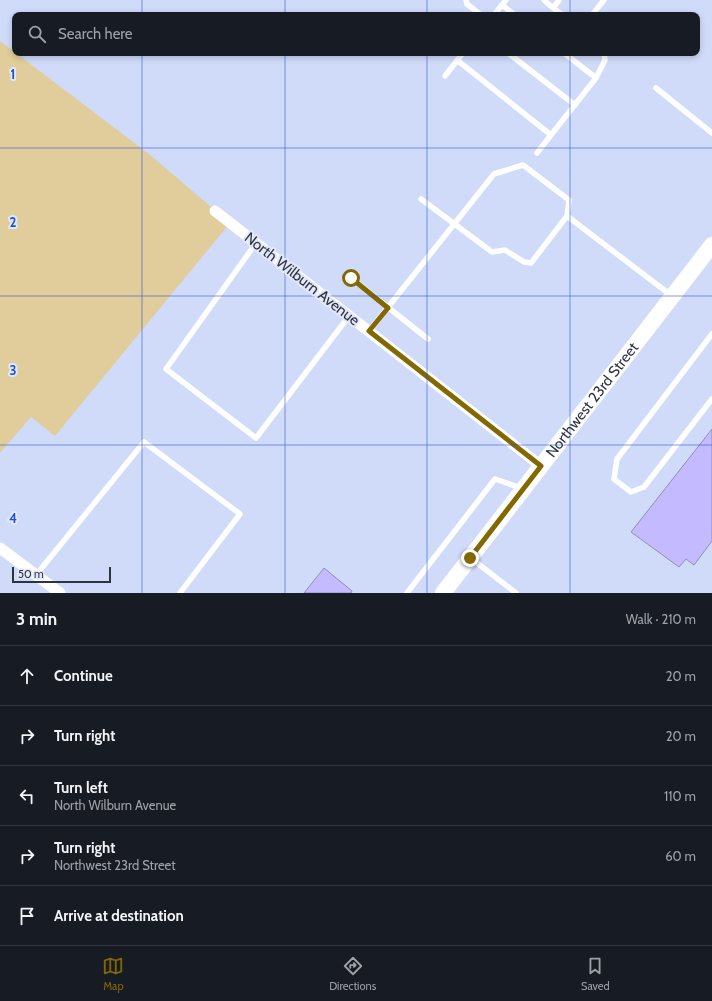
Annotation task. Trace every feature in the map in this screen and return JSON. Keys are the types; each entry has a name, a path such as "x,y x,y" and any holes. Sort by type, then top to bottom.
{"main road":[{"name":"Northwest 23rd Street","path":"443,593 712,245"}],"street":[{"name":"North Wilburn Avenue","path":"215,211 541,466"},
{"path":"0,548 60,593"}],"lane":[{"path":"466,0 467,4 477,12"},
{"path":"544,0 559,12"},
{"path":"554,8 560,0"},
{"path":"594,12 604,0"},
{"path":"496,12 504,2 512,12"},
{"path":"445,76 460,56"},
{"path":"512,56 575,105"},
{"path":"568,56 596,78"},
{"path":"536,153 596,78 605,60 604,56"},
{"path":"457,60 551,135"},
{"path":"656,88 712,133"},
{"path":"369,331 388,308 454,225 494,174 523,165 569,200 567,216 531,263 524,262 505,250 492,252 454,225 421,199"},
{"path":"567,216 672,296"},
{"path":"256,243 166,369 256,438 349,316"},
{"path":"351,278 428,339"},
{"path":"712,334 617,459 614,479 631,492 644,487 712,399"},
{"path":"36,575 144,442 240,514 180,593"},
{"path":"406,593 495,479 523,489"},
{"path":"470,558 516,593"}],"shaded area":[{"path":"0,41 12,50 12,56 20,56 149,154 230,223 55,436 31,417 0,453"}],"building":[{"path":"712,429 712,541 694,565 686,559 679,567 631,532"},
{"path":"324,568 352,591 351,593 304,593"}],"route":[{"path":"351,278 388,308 369,331 541,466 470,558"}]}
